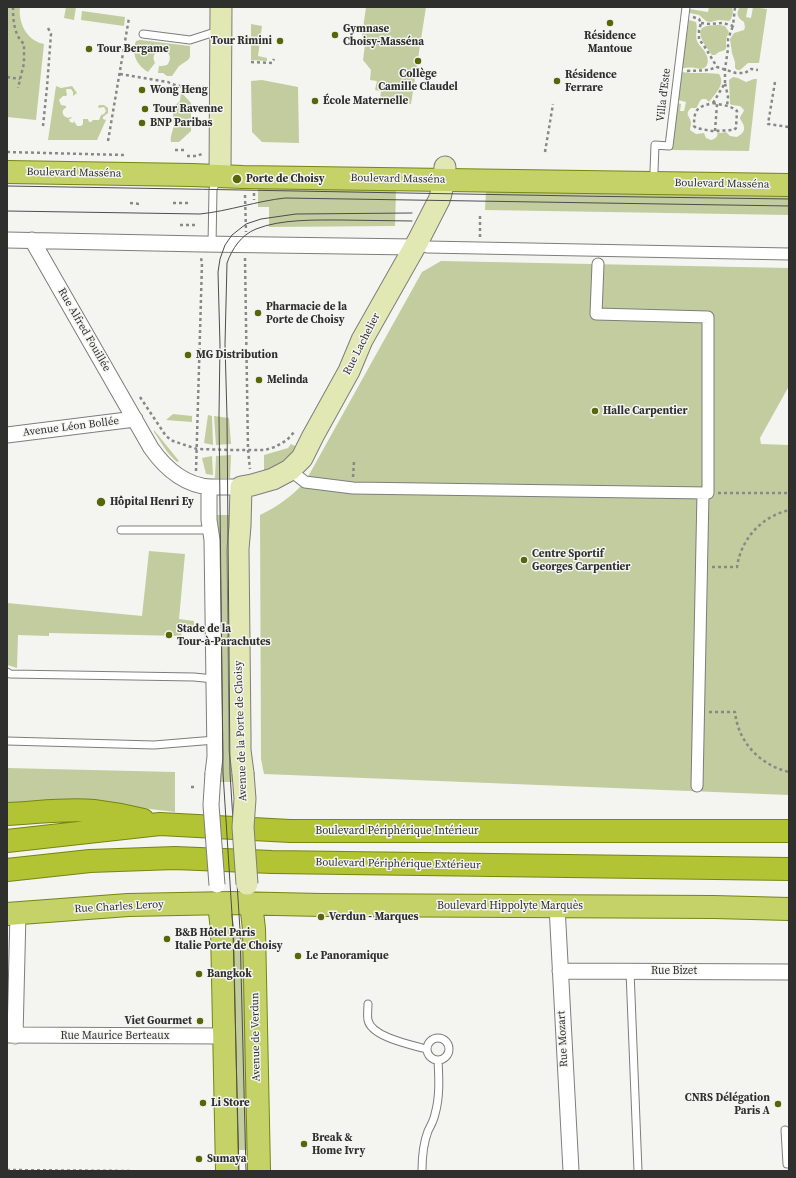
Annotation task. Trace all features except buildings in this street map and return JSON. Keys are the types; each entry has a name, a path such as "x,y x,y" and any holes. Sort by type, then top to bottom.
{"highway":[{"path":"7,814 93,811 127,816 160,824"},
{"name":"Boulevard Périphérique Intérieur","path":"7,841 160,824 290,831 789,832"},
{"path":"765,831 789,828"},
{"name":"Boulevard Périphérique Extérieur","path":"7,870 90,861 175,858 272,862 784,870"}],"main road":[{"path":"215,164 220,7"},
{"name":"Boulevard Masséna","path":"7,160 215,164 444,174 789,185"},
{"name":"Boulevard Masséna","path":"7,172 192,175 215,164"},
{"name":"Boulevard Masséna","path":"444,174 654,171 789,173"},
{"name":"Rue Lachelier","path":"241,487 273,479 290,470 302,458 349,371 362,340 421,247 442,194 444,174"},
{"name":"Avenue de la Porte de Choisy","path":"233,896 243,827 245,799 240,750 238,549 241,487"},
{"path":"227,1171 222,930 233,896"},
{"name":"Boulevard Hippolyte Marquès","path":"233,896 321,905 714,907 789,909"},
{"name":"Rue Charles Leroy","path":"12,913 233,896"},
{"name":"Avenue de Verdun","path":"233,896 253,916 259,1171"}],"street":[{"path":"7,240 212,245 421,247 789,254"},
{"name":"Rue Alfred Fouillée","path":"32,240 151,448 165,466 172,472 202,485"},
{"path":"598,264 596,314 708,317 706,493 702,566 697,786"},
{"name":"Avenue Léon Bollée","path":"7,435 135,419"},
{"path":"290,470 305,482 353,488 706,493"},
{"path":"233,896 211,805 215,757 212,540 202,485 241,487"},
{"name":"Rue Mozart","path":"557,906 570,1171"},
{"path":"11,1036 12,913"},
{"name":"Rue Bizet","path":"560,971 789,972"},
{"name":"Rue Maurice Berteaux","path":"11,1036 224,1036"}],"lane":[{"name":"Villa d'Este","path":"654,171 655,145 669,146 686,7"},
{"path":"143,34 190,40 220,31"},
{"path":"212,245 215,164"},
{"path":"121,530 211,530"},
{"path":"7,672 10,674 194,677 214,679"},
{"path":"7,741 154,745 215,740"},
{"path":"630,971 638,1171"},
{"path":"368,1004 368,1021 370,1026 376,1031 403,1043 426,1049"},
{"path":"438,1037 446,1041 448,1045 448,1053 442,1060 433,1060 427,1053 426,1049 430,1041 438,1037"},
{"path":"422,1171 424,1144 436,1113 438,1103 438,1060"},
{"path":"785,1130 787,1164 789,1164"}],"path":[{"path":"13,7 13,21 20,40 24,44 24,63 18,88"},
{"path":"727,106 728,97 725,83 725,69 728,39 733,26 735,7"},
{"path":"685,18 693,16 699,19 701,23 723,23 733,26"},
{"path":"108,141 129,18"},
{"path":"701,23 699,40 717,67"},
{"path":"43,126 51,34 47,26"},
{"path":"251,62 272,63 274,59"},
{"path":"678,70 695,70 699,72 717,67 736,73 745,72 751,69 758,70"},
{"path":"120,74 168,82 173,85 191,87"},
{"path":"7,77 20,79"},
{"path":"775,82 768,124 789,127"},
{"path":"713,103 725,83"},
{"path":"713,103 717,104 727,106 737,111 736,128 734,130 715,131 696,128 694,126 694,115 696,112 704,105 713,103"},
{"path":"545,152 553,104"},
{"path":"715,131 717,104"},
{"path":"175,150 186,150"},
{"name":"Boulevard Masséna","path":"7,152 130,155"},
{"path":"186,156 198,156 204,153 215,164"},
{"path":"245,190 248,450"},
{"path":"254,193 254,200"},
{"path":"130,203 140,204"},
{"path":"173,203 191,203"},
{"path":"480,216 480,237"},
{"path":"180,225 197,225"},
{"path":"197,244 202,263 197,449 202,485"},
{"path":"136,392 166,436 173,441 197,449 265,450 286,440 298,428"},
{"path":"354,461 354,470"},
{"path":"706,493 789,493"},
{"path":"702,566 737,567 746,541 753,532 771,517 789,510"},
{"path":"699,712 735,712 740,733 753,752 767,763 789,772"},
{"path":"191,787 196,787"},
{"path":"7,1170 132,1171"}],"green space":[{"path":"7,7 20,7 22,25 28,35 44,44 36,120 7,117"},
{"path":"66,7 76,7 74,20 64,18"},
{"path":"366,7 426,7 411,104 380,100 381,91 375,90 377,81 370,80 371,70 363,60 366,37 362,36"},
{"path":"709,7 732,7 733,13 731,19 729,21 719,20 710,22 706,21 699,15 690,13 690,9 708,12"},
{"path":"740,7 748,7 746,17 751,18 753,7 767,9 759,63 748,63 740,70 737,70 735,68 730,39 734,33 744,30 745,27 744,22 738,16"},
{"path":"82,11 125,17 124,26 81,20"},
{"path":"689,20 696,22 697,41 708,58 706,67 701,69 682,68"},
{"path":"251,24 262,26 258,56 267,58 267,61 251,60"},
{"path":"707,26 725,26 729,32 726,39 726,48 715,55 712,55 704,44 700,31 702,28"},
{"path":"140,40 190,46 190,57 179,66 172,76 167,76 163,73 158,73 159,66 167,65 170,56 166,51 159,51 154,56 155,63 148,72 138,63 134,51 136,41"},
{"path":"682,72 719,74 721,78 719,89 709,102 706,99 702,99 696,108 691,108 688,112 691,123 690,130 696,134 704,133 706,138 711,140 716,137 717,132 726,132 730,136 737,137 744,129 740,116 744,110 740,106 730,104 729,80 733,77 746,82 757,79 749,151 671,150 677,103 681,104 680,111 684,111 686,102 678,100"},
{"path":"262,80 298,87 299,143 262,142 252,132 251,81"},
{"path":"56,86 61,88 72,86 77,93 73,96 71,89 67,89 67,95 63,96 59,100 61,105 66,106 63,111 64,116 68,118 71,117 72,118 69,119 70,122 73,123 74,121 77,126 81,126 83,124 83,119 88,119 89,122 99,120 101,115 106,111 104,107 99,108 99,105 104,105 108,108 108,113 103,117 103,119 106,120 97,140 48,140"},
{"path":"181,92 191,103 191,131 179,142 171,142 174,124 173,110 176,104 180,101"},
{"path":"258,188 396,190 395,226 269,227 269,207 258,207"},
{"path":"486,191 789,196 789,215 485,210"},
{"name":"Centre Sportif Georges Carpentier","path":"441,261 789,268 789,386 760,438 761,444 789,445 789,795 264,774 261,759 260,515 284,501 305,482 422,272"},
{"path":"173,414 192,416 192,422 166,420"},
{"path":"208,415 212,416 213,445 204,443"},
{"path":"214,416 229,418 231,444 216,445"},
{"path":"154,430 179,461 177,462 173,459 167,452"},
{"path":"291,444 297,447 286,459 274,467 264,471 264,455 288,448"},
{"path":"231,455 230,478 215,478 216,456"},
{"path":"212,456 213,475 206,474 202,458"},
{"path":"217,515 230,515 234,782 220,782"},
{"name":"Stade de la Tour-à-Parachutes","path":"149,551 185,554 179,619 194,621 194,630 182,630 181,636 49,633 49,636 18,635 17,668 7,665 7,603 142,616"},
{"path":"7,768 175,772 175,812 117,805 7,805"},
{"path":"248,934 252,1150 231,1150 226,935"}],"tram line":[{"path":"7,186 789,199"},
{"path":"7,211 200,214 285,198 789,206"},
{"path":"239,1171 233,930 223,773 219,416 220,345 218,272 220,259 225,245 232,235 246,224 261,219 296,214 412,213"},
{"path":"246,1171 240,930 230,773 225,344 227,263 234,248 246,235 256,229 276,223 320,220 412,221"}],"place":[{"name":"Résidence Mantoue","path":"610,23"},
{"name":"Gymnase Choisy-Masséna","path":"335,35"},
{"name":"Tour Rimini","path":"280,41"},
{"name":"Tour Bergame","path":"89,49"},
{"name":"Collège Camille Claudel","path":"418,61"},
{"name":"Résidence Ferrare","path":"557,81"},
{"name":"Wong Heng","path":"142,90"},
{"name":"École Maternelle","path":"315,101"},
{"name":"Tour Ravenne","path":"145,109"},
{"name":"BNP Paribas","path":"142,123"},
{"name":"Porte de Choisy","path":"237,179"},
{"name":"Pharmacie de la Porte de Choisy","path":"258,313"},
{"name":"MG Distribution","path":"188,355"},
{"name":"Melinda","path":"259,380"},
{"name":"Halle Carpentier","path":"595,411"},
{"name":"Hôpital Henri Ey","path":"101,502"},
{"name":"Centre Sportif Georges Carpentier","path":"524,560"},
{"name":"Stade de la Tour-à-Parachutes","path":"169,635"},
{"name":"Verdun - Marques","path":"321,917"},
{"name":"B&B Hôtel Paris Italie Porte de Choisy","path":"167,939"},
{"name":"Le Panoramique","path":"298,956"},
{"name":"Bangkok","path":"199,974"},
{"name":"Viet Gourmet","path":"200,1021"},
{"name":"Li Store","path":"203,1103"},
{"name":"CNRS Délégation Paris A","path":"778,1104"},
{"name":"Break & Home Ivry","path":"304,1144"},
{"name":"Sumaya","path":"199,1159"}]}
